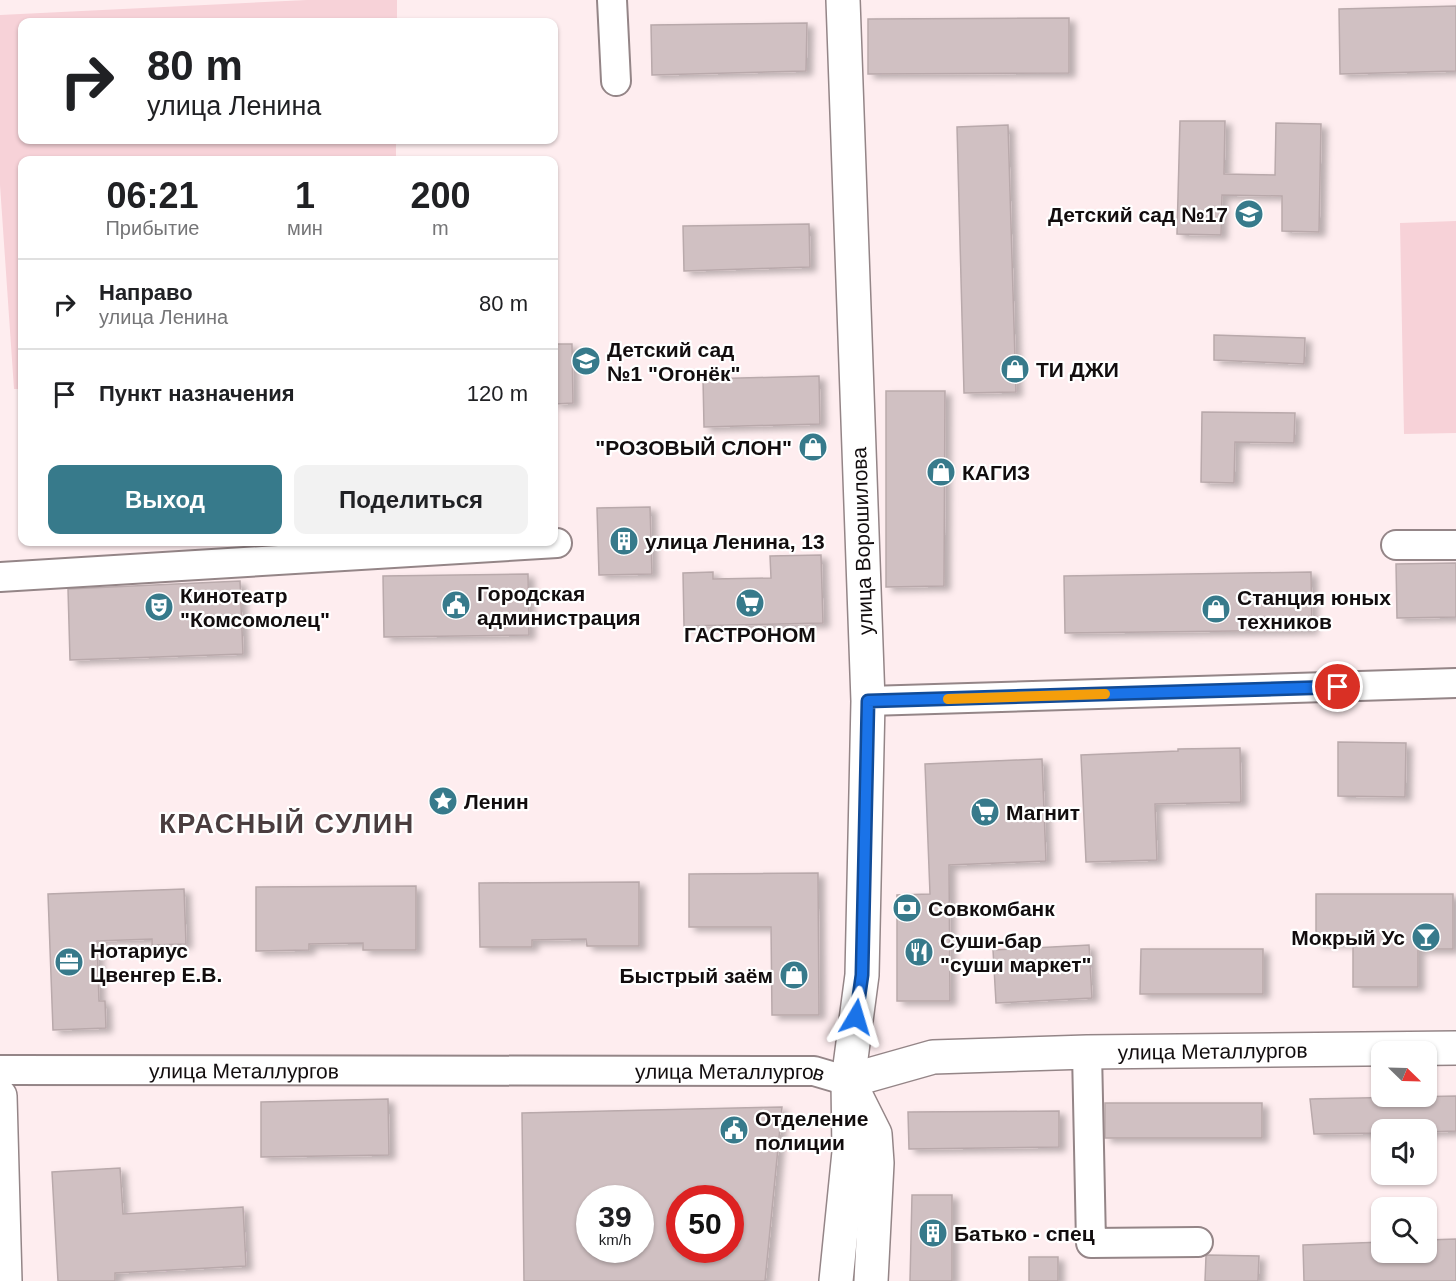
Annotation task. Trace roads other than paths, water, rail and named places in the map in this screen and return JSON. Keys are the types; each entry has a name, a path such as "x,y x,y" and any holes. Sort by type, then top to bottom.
{"main road":[{"name":"улица Ворошилова","path":"836,1281 849,1152 848,1081 862,975 868,701 843,0"},
{"name":"улица Металлургов","path":"848,1081 933,1057 1087,1052 1456,1048"},
{"path":"848,1081 875,1134 877,1163 871,1281"},
{"path":"0,1096 5,1281"}],"street":[{"path":"612,0 616,81"},
{"path":"1396,545 1456,545"},
{"path":"0,577 508,546"},
{"path":"868,701 1456,683"},
{"path":"1087,1052 1090,1243 1198,1242"},
{"name":"улица Металлургов","path":"0,1070 814,1071 848,1081"}],"place":[{"name":"Детский сад №17","path":"1249,214"},
{"name":"Детский сад №1 \"Огонёк\"","path":"586,361"},
{"name":"ТИ ДЖИ","path":"1015,369"},
{"name":"\"РОЗОВЫЙ СЛОН\"","path":"813,447"},
{"name":"КАГИЗ","path":"941,472"},
{"name":"улица Ленина, 13","path":"624,541"},
{"name":"ГАСТРОНОМ","path":"750,603"},
{"name":"Городская администрация","path":"456,605"},
{"name":"Кинотеатр \"Комсомолец\"","path":"159,607"},
{"name":"Станция юных техников","path":"1216,609"},
{"name":"Ленин","path":"443,801"},
{"name":"Магнит","path":"985,812"},
{"name":"Совкомбанк","path":"907,908"},
{"name":"Мокрый Ус","path":"1426,937"},
{"name":"Суши-бар \"суши маркет\"","path":"919,952"},
{"name":"Нотариус Цвенгер Е.В.","path":"69,962"},
{"name":"Быстрый заём","path":"794,975"},
{"name":"Отделение полиции","path":"734,1130"},
{"name":"Батько - спец","path":"933,1233"}],"district":[{"name":"КРАСНЫЙ СУЛИН","path":"287,824"}]}
